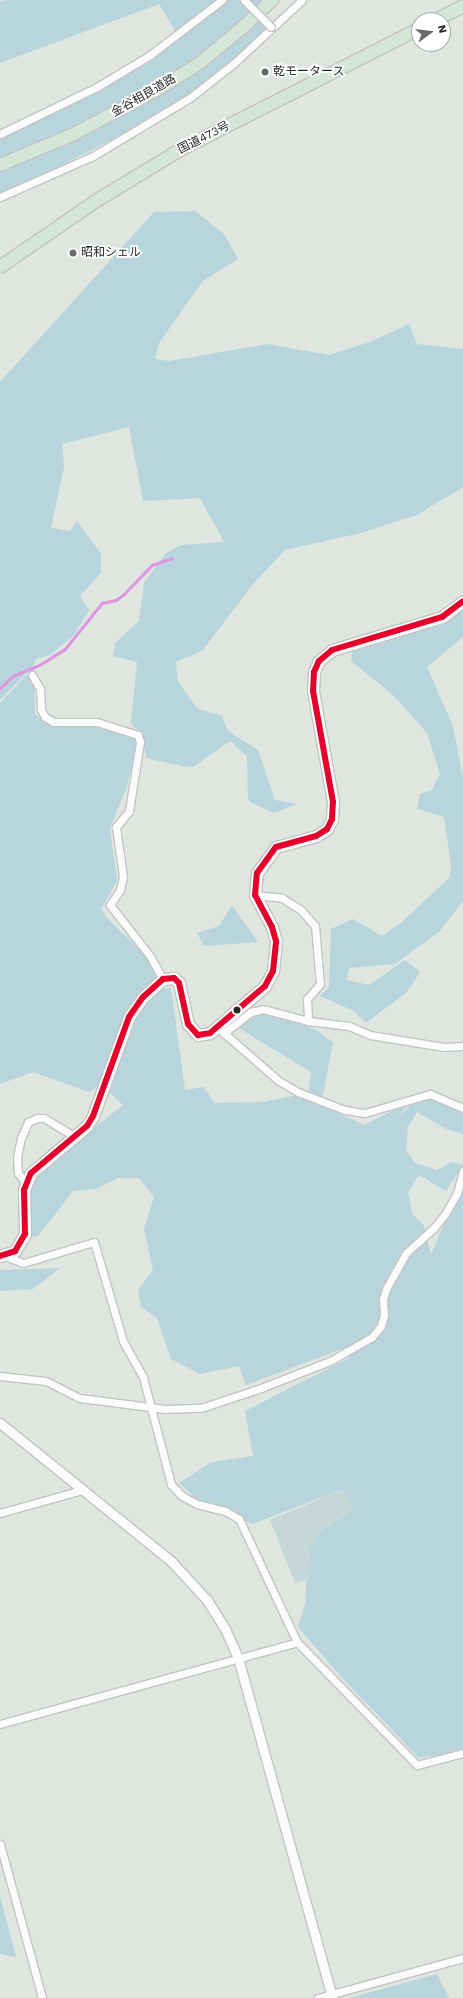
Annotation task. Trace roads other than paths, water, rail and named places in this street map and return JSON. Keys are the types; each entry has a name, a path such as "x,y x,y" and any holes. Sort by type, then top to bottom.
{"highway":[{"name":"金谷相良道路","path":"0,165 74,134 155,91 200,63 244,27 272,0"},
{"path":"451,12 463,6"},
{"name":"国道473号","path":"0,267 96,201 180,150 411,33"}],"main road":[{"path":"2,1256 15,1251 25,1234 25,1182 39,1163 87,1126 94,1116 129,1017 143,997 163,979 174,978 179,983 188,1024 192,1031 198,1035 220,1030 265,986 273,971 276,941 272,927 255,895 257,873 276,847 316,836 327,828 332,819 333,802 313,691 314,672 319,661 332,650 442,617 463,601"}],"street":[{"path":"0,134 78,97 150,55 222,0"},
{"path":"244,0 271,27"},
{"path":"0,197 92,156 145,126 191,97 233,64 271,27 302,0"},
{"path":"32,675 40,689 41,710 45,717 54,722 97,722 138,735 140,742 129,811 116,827 123,877 120,890 110,905 150,956 163,979"},
{"path":"255,895 282,898 302,910 315,926 320,984 308,998 308,1021"},
{"path":"463,1046 444,1047 370,1035 349,1026 308,1021 263,1009 251,1012 220,1030 279,1081 298,1092 345,1110 365,1113 430,1094 463,1108"},
{"path":"25,1182 18,1173 17,1158 21,1138 28,1122 37,1118 44,1118 74,1136"},
{"path":"0,1376 46,1381 80,1398 165,1410 208,1406 261,1388 332,1360 372,1337 381,1326 384,1315 383,1299 386,1289 406,1253 433,1229 445,1214 457,1193 463,1171"},
{"path":"2,1256 23,1263 94,1242 123,1340 143,1377 153,1408 171,1484 182,1496 197,1504 224,1511 238,1519 297,1642 417,1765 463,1753"},
{"path":"0,1423 171,1561 208,1600 226,1631 238,1658 331,1996"},
{"path":"0,1513 82,1490"},
{"path":"0,1724 297,1642"},
{"path":"0,1844 42,1998"},
{"path":"318,1998 331,1996 463,1958"}],"waterway":[{"path":"0,688 13,676 41,664 65,649 102,603 116,600 123,595 152,565 172,558"}],"place":[{"name":"乾モータース","path":"265,72"},
{"name":"昭和シェル","path":"73,253"}]}
